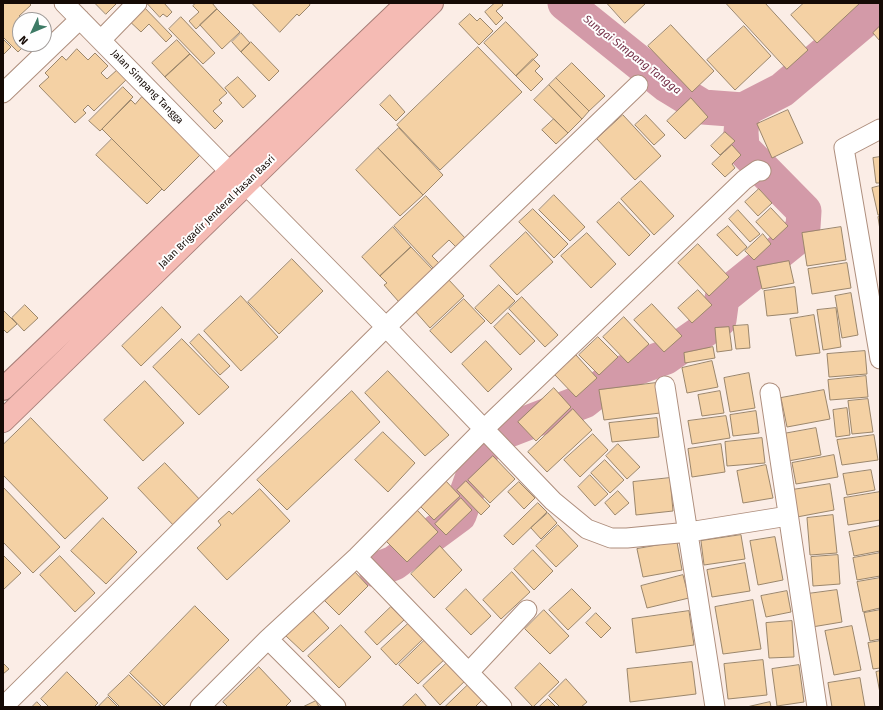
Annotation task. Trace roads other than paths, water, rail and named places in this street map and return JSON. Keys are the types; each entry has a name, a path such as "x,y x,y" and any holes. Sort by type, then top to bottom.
{"highway":[{"name":"Jalan Brigadir Jenderal Hasan Basri","path":"3,421 103,309 400,17 432,3"},
{"name":"Jalan Brigadir Jenderal Hasan Basri","path":"3,389 103,309"}],"street":[{"name":"Jalan Simpang Tangga","path":"64,3 386,327 483,430 553,501 587,529 611,538 689,532 788,516"},
{"path":"101,40 137,3"},
{"path":"3,93 80,19"},
{"path":"3,707 386,327 638,85"},
{"path":"880,129 844,148 880,359"},
{"path":"200,707 268,639 357,557 483,430 744,180 758,170 761,171"},
{"path":"665,386 689,532 715,707"},
{"path":"770,393 818,707"},
{"path":"357,557 502,707"},
{"path":"469,672 528,610"},
{"path":"268,639 336,707"}],"waterway":[{"name":"Sungai Simpang Tangga","path":"565,3 667,85 703,107 743,110 782,90 880,7"},
{"path":"496,435 584,401 617,375 666,357 719,320 722,298 795,239 803,227 804,211 742,148 741,132 743,110"},
{"path":"376,570 394,563 459,515 483,448"}]}
